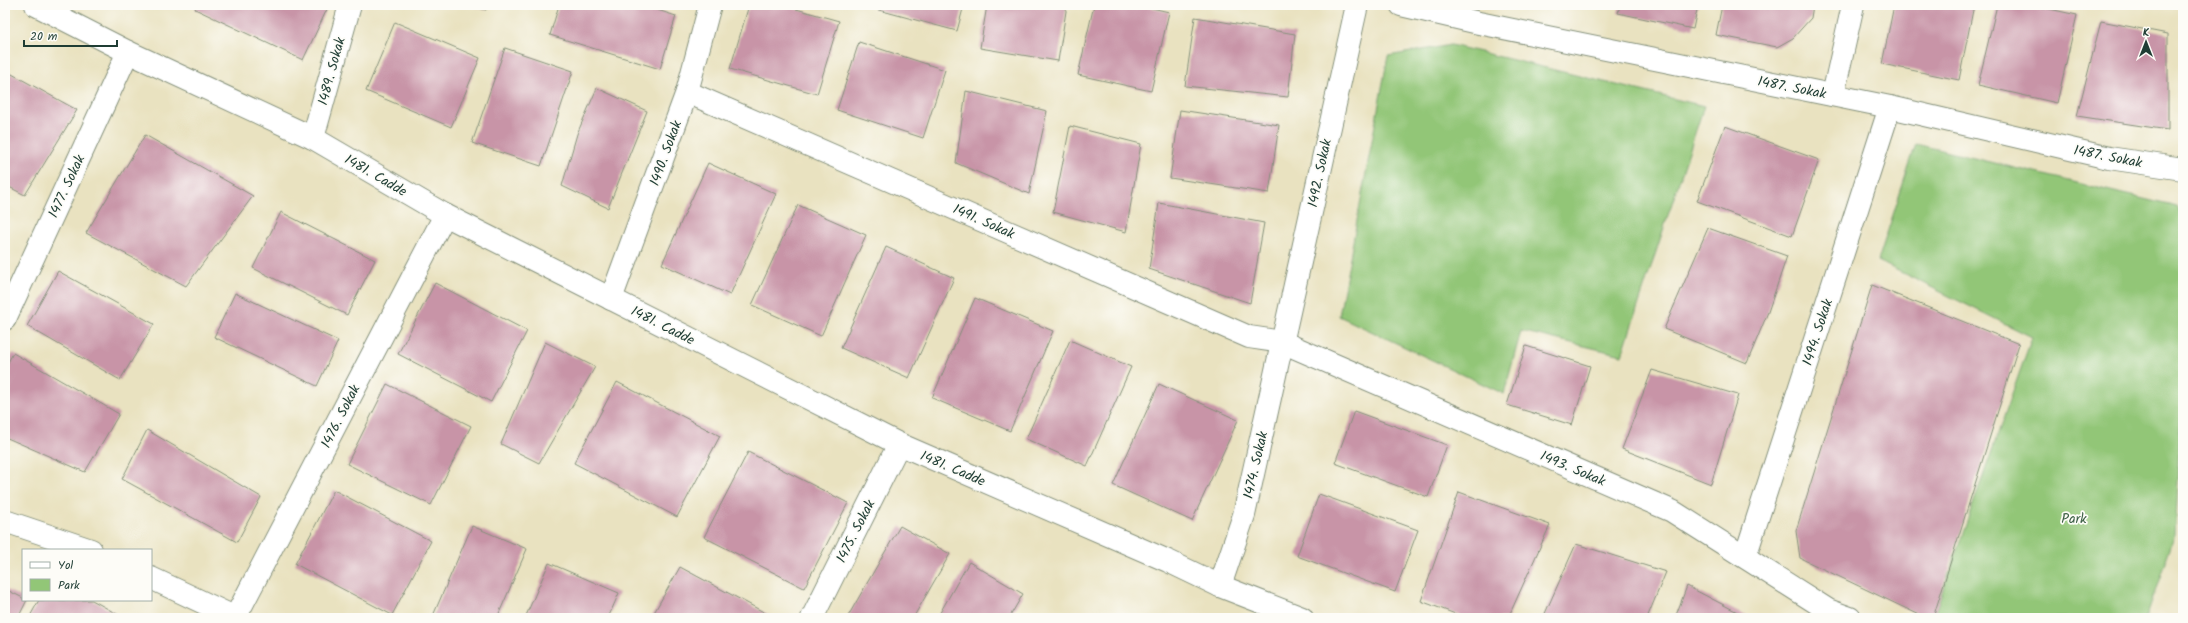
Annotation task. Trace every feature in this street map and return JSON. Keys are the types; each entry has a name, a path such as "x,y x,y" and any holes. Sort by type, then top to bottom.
{"street":[{"name":"1481. Cadde","path":"36,5 128,52 313,138 445,215 899,444 1168,561 1220,586 1298,617"},
{"name":"1489. Sokak","path":"313,138 350,5"},
{"name":"1490. Sokak","path":"611,299 688,92 710,5"},
{"name":"1492. Sokak","path":"1282,342 1356,5"},
{"name":"1487. Sokak","path":"1401,5 1479,24 1890,107 2109,158 2183,169"},
{"path":"1833,95 1853,5"},
{"name":"1477. Sokak","path":"5,319 128,52"},
{"name":"1491. Sokak","path":"688,92 1248,337 1282,342"},
{"name":"1494. Sokak","path":"1744,556 1890,107"},
{"name":"1476. Sokak","path":"236,618 445,215"},
{"name":"1493. Sokak","path":"1282,342 1672,511 1828,610 1850,618"},
{"name":"1474. Sokak","path":"1220,586 1244,515 1282,342"},
{"name":"1475. Sokak","path":"812,618 899,444"},
{"path":"5,520 88,549"},
{"path":"152,578 236,618"}],"green space":[{"path":"1451,45 1704,106 1622,355 1521,331 1504,394 1339,316 1388,56"},
{"name":"Park","path":"1916,144 2177,207 2183,218 2183,378 2174,536 2146,618 1933,618 2032,337 1878,261"}],"building":[{"path":"197,5 329,5 303,60 195,9"},
{"path":"469,5 487,5 486,10"},
{"path":"559,5 642,5 676,16 660,69 550,35"},
{"path":"749,5 782,5 839,21 817,94 730,69"},
{"path":"876,5 964,5 957,31 875,9"},
{"path":"987,5 1067,5 1058,61 980,48"},
{"path":"1094,5 1139,5 1169,12 1151,91 1078,75"},
{"path":"1620,5 1698,5 1693,29 1618,13"},
{"path":"1722,5 1813,5 1811,18 1793,38 1777,47 1716,35"},
{"path":"1894,5 1974,5 1959,80 1882,64"},
{"path":"1997,5 2031,5 2077,15 2057,103 1978,85"},
{"path":"1195,17 1295,34 1288,97 1185,86"},
{"path":"2101,21 2168,34 2168,130 2077,116"},
{"path":"395,22 480,58 451,127 366,91"},
{"path":"859,42 945,70 923,138 837,110"},
{"path":"505,48 573,71 541,166 472,143"},
{"path":"10,73 77,110 25,195 5,185 5,81"},
{"path":"597,88 647,111 608,208 562,186 577,134"},
{"path":"966,91 1047,111 1029,194 956,163"},
{"path":"1180,110 1279,125 1269,193 1170,178"},
{"path":"1070,126 1141,144 1126,232 1053,212"},
{"path":"1725,126 1819,160 1792,236 1697,201"},
{"path":"145,135 253,196 186,286 86,233"},
{"path":"708,163 776,194 730,295 662,264"},
{"path":"1159,203 1264,223 1250,303 1149,269"},
{"path":"798,205 866,235 821,336 752,305"},
{"path":"281,212 375,260 347,315 253,268"},
{"path":"1708,228 1787,256 1768,312 1747,363 1664,329"},
{"path":"886,247 954,278 909,378 841,348"},
{"path":"58,271 154,324 120,380 27,326"},
{"path":"435,283 527,331 491,402 398,354"},
{"path":"1872,285 2019,344 1933,618 1926,618 1800,558 1796,531"},
{"path":"235,293 338,341 317,386 214,337"},
{"path":"975,298 1053,331 1010,431 932,398"},
{"path":"1070,340 1131,367 1087,466 1026,439"},
{"path":"545,342 595,367 539,463 501,444"},
{"path":"1526,346 1590,366 1572,425 1507,405"},
{"path":"13,353 119,414 85,472 5,437 5,368"},
{"path":"1652,370 1738,395 1711,484 1622,449"},
{"path":"617,382 720,436 677,517 574,463"},
{"path":"387,384 471,426 431,505 347,464"},
{"path":"1159,384 1238,420 1192,521 1113,485"},
{"path":"1354,411 1447,445 1428,497 1335,463"},
{"path":"147,430 261,497 237,542 122,479"},
{"path":"748,452 848,503 804,588 704,537"},
{"path":"334,490 431,541 392,615 295,564"},
{"path":"1459,492 1550,525 1508,618 1466,618 1421,601"},
{"path":"1319,494 1418,530 1395,592 1297,556"},
{"path":"472,526 527,549 497,618 432,618"},
{"path":"900,526 950,554 913,618 847,618"},
{"path":"1576,544 1666,572 1647,618 1543,618"},
{"path":"969,562 1023,594 1009,618 937,618"},
{"path":"549,563 619,593 608,618 525,618"},
{"path":"680,567 771,616 770,618 651,618"},
{"path":"1687,586 1749,618 1675,618"},
{"path":"5,589 22,598 22,601 26,601 18,618 5,618"},
{"path":"38,601 94,601 124,618 29,618"}]}
